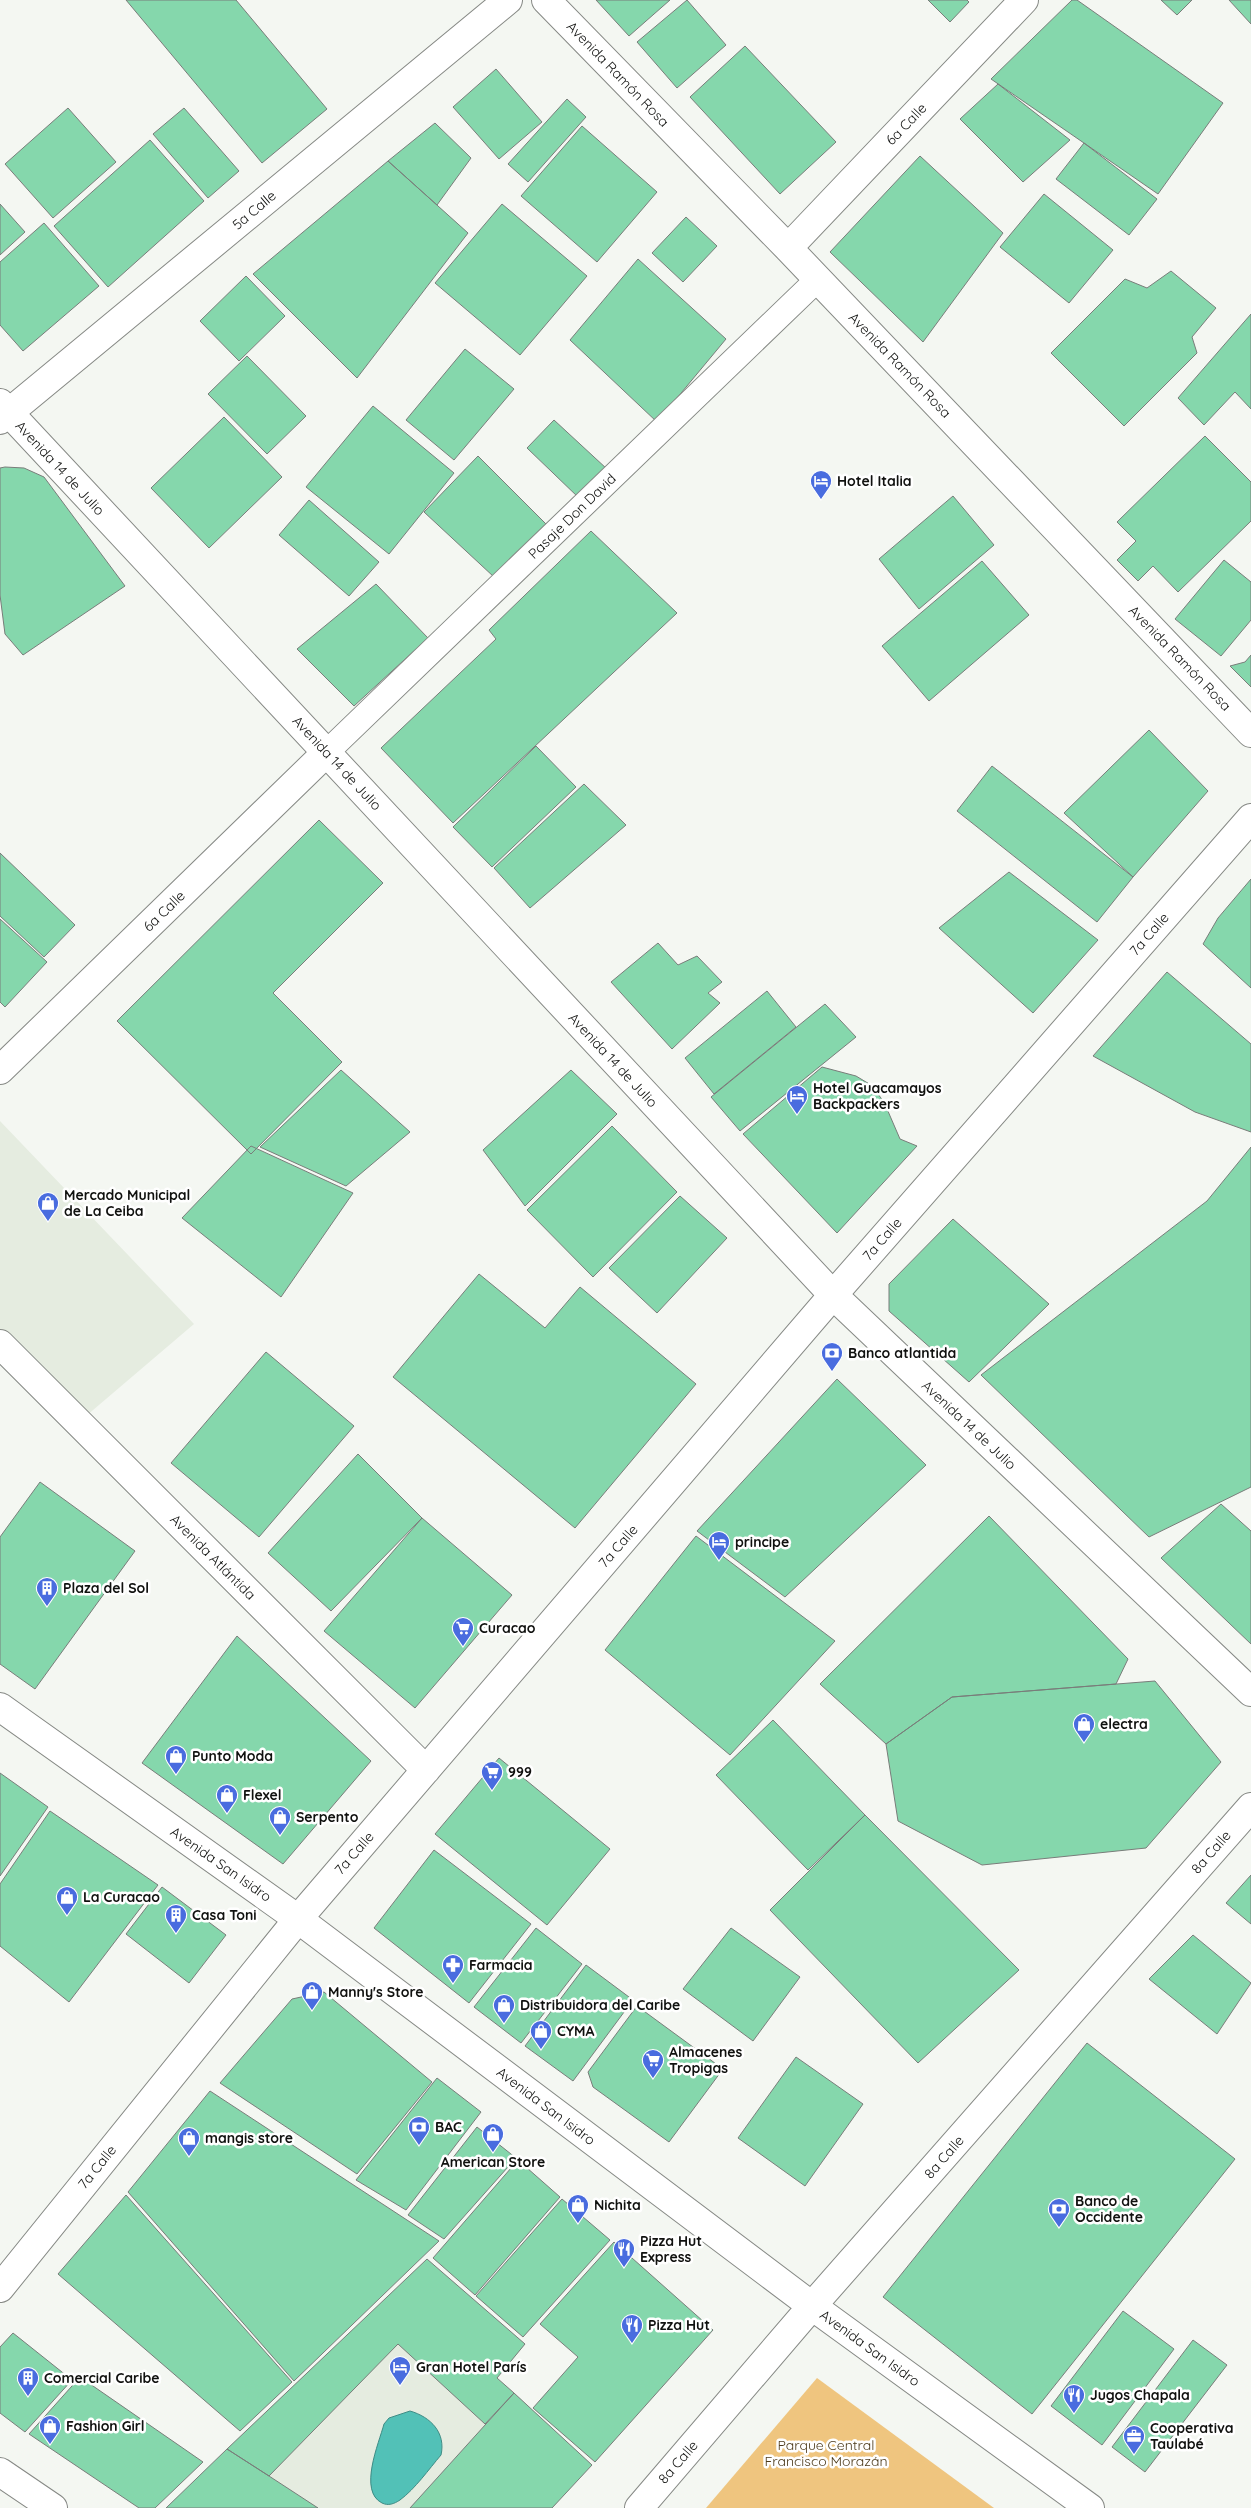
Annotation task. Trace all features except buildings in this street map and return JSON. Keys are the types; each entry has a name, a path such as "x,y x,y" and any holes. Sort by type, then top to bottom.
{"street":[{"name":"5a Calle","path":"3,412 508,0"},
{"name":"Avenida Ramón Rosa","path":"546,0 818,279 1251,733"},
{"name":"6a Calle","path":"788,248 1024,0"},
{"name":"Avenida 14 de Julio","path":"3,412 327,752 833,1295 1251,1692"},
{"name":"6a Calle","path":"0,1070 327,752"},
{"name":"7a Calle","path":"0,2288 298,1919 833,1295 1251,818"},
{"name":"Avenida Atlántida","path":"0,1344 426,1770"},
{"name":"Avenida San Isidro","path":"0,1707 298,1919 812,2306 1090,2508"},
{"name":"8a Calle","path":"639,2508 812,2306 1251,1807"},
{"path":"0,2472 53,2508"}],"lane":[{"name":"Pasaje Don David","path":"327,752 818,279"}],"shaded area":[{"name":"Mercado Municipal de La Ceiba","path":"0,1121 194,1324 79,1422 0,1343"},
{"name":"Gran Hotel París","path":"427,2259 525,2344 497,2378 592,2465 552,2508 166,2508"}],"green space":[{"name":"Parque Central Francisco Morazán","path":"817,2378 994,2508 706,2508"}],"water":[{"path":"410,2411 424,2417 435,2427 441,2440 441,2455 406,2495 393,2503 384,2504 375,2497 371,2488 372,2466 375,2454 384,2424 389,2418"}],"place":[{"name":"Hotel Italia","path":"821,500"},
{"name":"Hotel Guacamayos Backpackers","path":"797,1115"},
{"name":"Mercado Municipal de La Ceiba","path":"48,1222"},
{"name":"Banco atlantida","path":"832,1372"},
{"name":"principe","path":"719,1561"},
{"name":"Plaza del Sol","path":"47,1607"},
{"name":"Curacao","path":"463,1647"},
{"name":"electra","path":"1084,1743"},
{"name":"Punto Moda","path":"176,1775"},
{"name":"999","path":"492,1791"},
{"name":"Flexel","path":"227,1814"},
{"name":"Serpento","path":"280,1836"},
{"name":"La Curacao","path":"67,1916"},
{"name":"Casa Toni","path":"176,1934"},
{"name":"Farmacia","path":"453,1984"},
{"name":"Manny's Store","path":"312,2011"},
{"name":"Distribuidora del Caribe","path":"504,2024"},
{"name":"CYMA","path":"541,2050"},
{"name":"Almacenes Tropigas","path":"653,2079"},
{"name":"BAC","path":"419,2146"},
{"name":"American Store","path":"493,2153"},
{"name":"mangis store","path":"189,2157"},
{"name":"Nichita","path":"578,2224"},
{"name":"Banco de Occidente","path":"1059,2228"},
{"name":"Pizza Hut Express","path":"624,2268"},
{"name":"Pizza Hut","path":"632,2344"},
{"name":"Gran Hotel París","path":"400,2386"},
{"name":"Comercial Caribe","path":"28,2397"},
{"name":"Jugos Chapala","path":"1074,2414"},
{"name":"Fashion Girl","path":"50,2445"},
{"name":"Cooperativa Taulabé","path":"1134,2455"}]}
